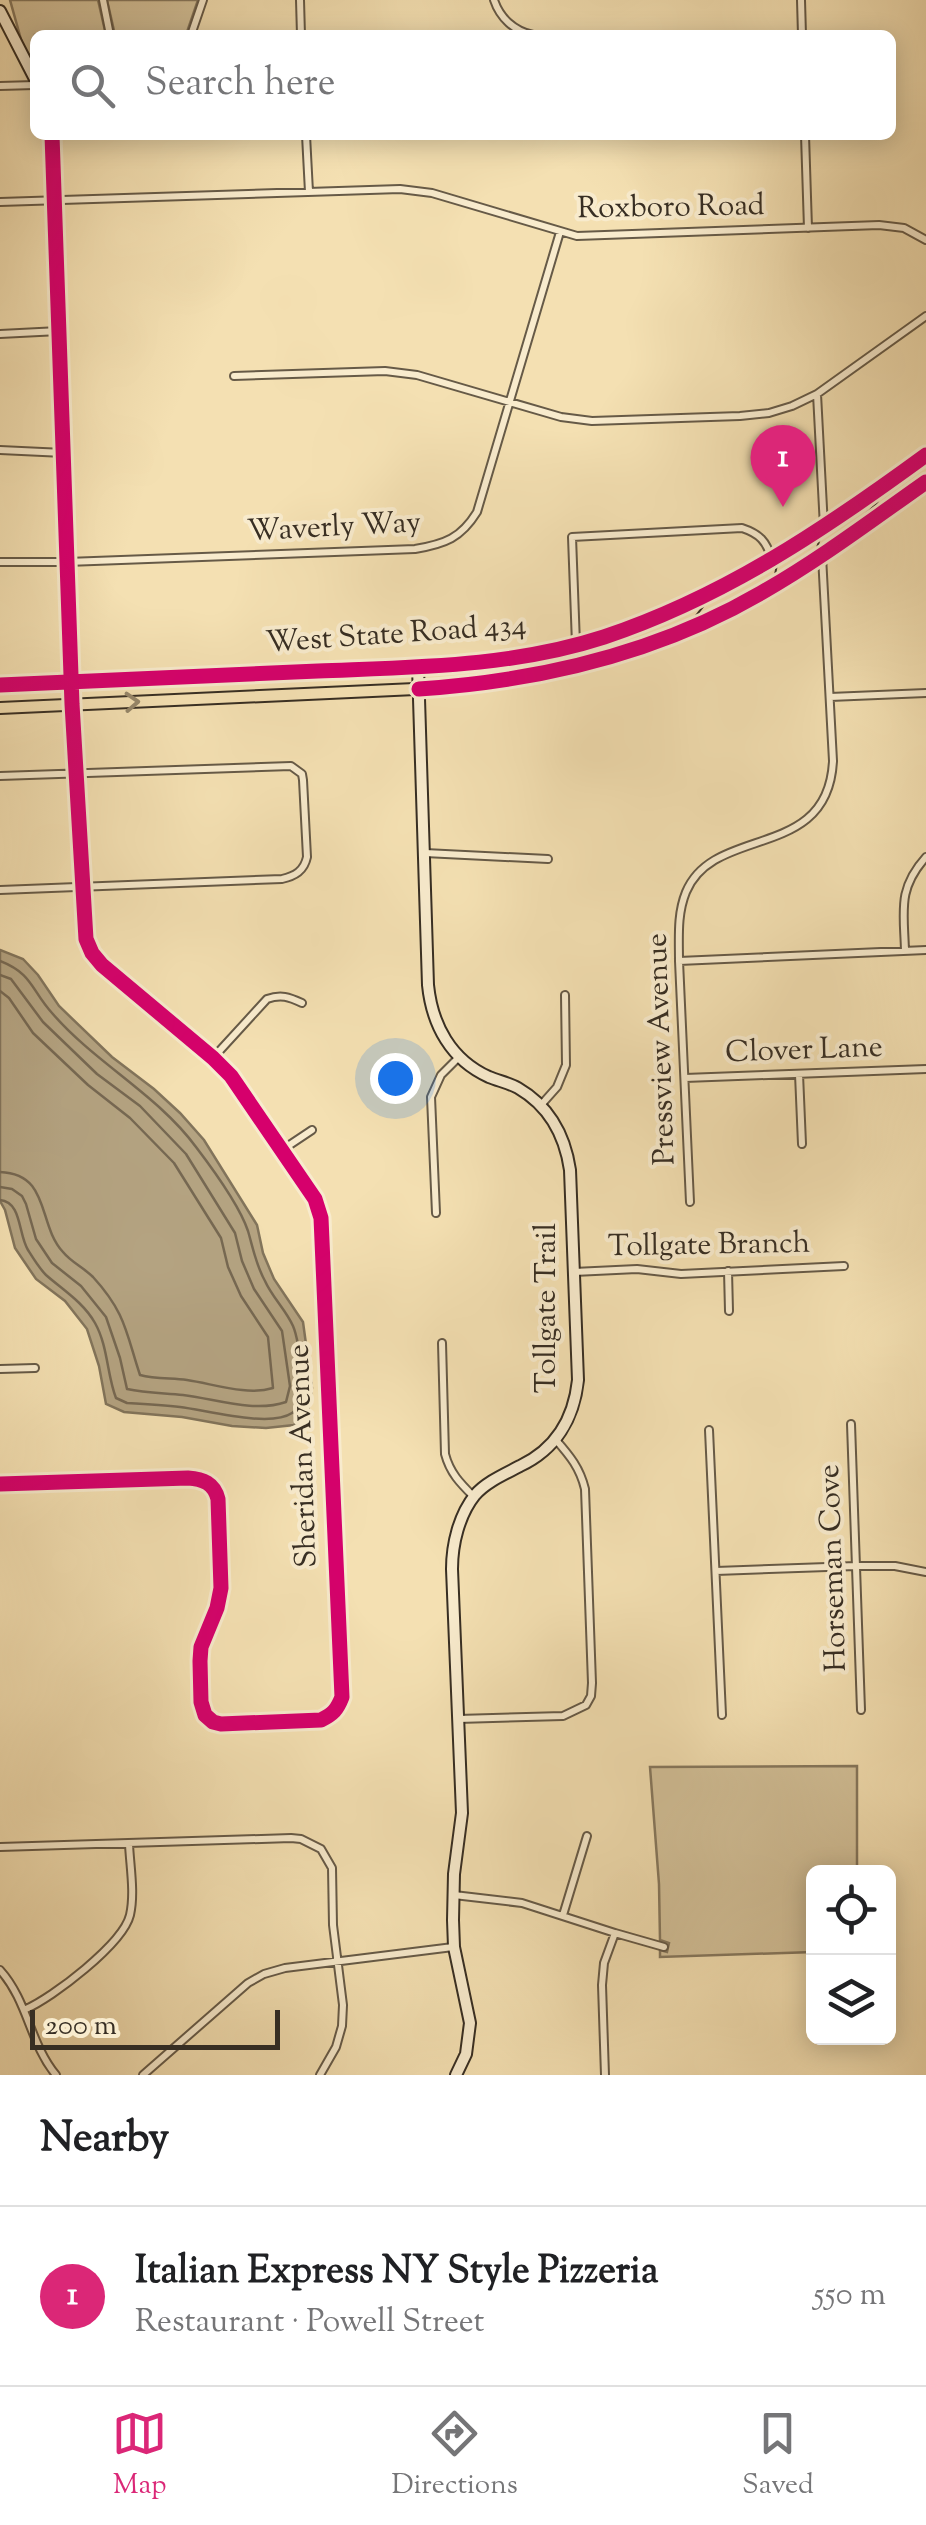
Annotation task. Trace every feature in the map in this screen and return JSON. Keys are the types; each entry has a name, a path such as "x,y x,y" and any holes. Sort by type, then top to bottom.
{"main road":[{"name":"West State Road 434","path":"71,681 418,667 503,660 600,638 689,604 738,580 824,527 926,455"},
{"path":"0,708 419,689 557,671 633,650 697,625 762,592 926,482"},
{"path":"822,554 824,543 835,528 868,506 879,490"},
{"path":"697,625 708,610 763,580 769,574 772,559"},
{"path":"0,685 71,681"}],"street":[{"path":"102,0 109,30"},
{"path":"193,30 203,0"},
{"path":"300,0 301,30"},
{"path":"494,0 507,22 519,30"},
{"path":"801,0 802,30"},
{"path":"0,11 30,72"},
{"path":"0,86 30,83"},
{"path":"52,140 72,704"},
{"path":"306,140 308,192"},
{"path":"805,140 808,228"},
{"name":"Roxboro Road","path":"0,202 417,190 560,232 590,236 892,227 904,228 926,240"},
{"name":"Waverly Way","path":"0,562 415,548 456,537 477,512 560,232"},
{"path":"234,376 385,371 417,375 561,418 610,421 740,416 769,413 817,394 926,316"},
{"path":"0,334 59,331"},
{"path":"817,394 824,527"},
{"path":"0,450 64,453"},
{"path":"576,644 572,537 742,528 756,532 766,542 772,559"},
{"name":"Pressview Avenue","path":"690,1202 679,961 681,908 694,878 716,860 795,828 822,802 832,776 822,554"},
{"path":"418,667 430,997 436,1022 459,1057 541,1105 556,1087 566,1065 565,995"},
{"path":"830,697 926,693"},
{"name":"Sheridan Avenue","path":"0,1484 188,1478 209,1483 218,1499 222,1574 216,1608 201,1646 205,1715 222,1724 320,1720 333,1714 342,1697 321,1218 314,1199 231,1076 92,953 86,939 72,704"},
{"path":"0,776 279,765 297,769 304,780 306,857 299,872 282,879 0,890"},
{"path":"424,853 548,860"},
{"path":"905,951 904,893 926,858"},
{"path":"679,961 926,950"},
{"path":"213,1058 267,998 287,996 302,1003"},
{"path":"436,1213 431,1098 440,1075 459,1057"},
{"name":"Clover Lane","path":"685,1078 926,1069"},
{"path":"799,1074 802,1144"},
{"name":"Tollgate Trail","path":"541,1105 560,1133 568,1157 574,1272 578,1380 570,1416 556,1440"},
{"path":"282,1150 312,1130"},
{"name":"Tollgate Branch","path":"574,1272 728,1272 844,1266"},
{"path":"728,1272 730,1311"},
{"path":"442,1343 445,1454 456,1479 474,1496"},
{"path":"0,1369 35,1368"},
{"name":"Horseman Cove","path":"851,1424 861,1710"},
{"path":"709,1430 722,1715"},
{"path":"456,2075 466,2054 470,2023 454,1947 453,1894 462,1813 458,1719 452,1557 457,1530 474,1496 497,1478 541,1454 556,1440 582,1474 591,1696 586,1705 564,1716 458,1719"},
{"path":"716,1571 895,1566 926,1572"},
{"path":"563,1915 588,1836"},
{"path":"0,1847 290,1838 321,1849 332,1868 332,1908 343,2005 336,2047 320,2075"},
{"path":"26,2009 52,1996 126,1927 131,1902 130,1844"},
{"path":"453,1894 522,1903 664,1946"},
{"path":"606,2075 602,1985 604,1963 615,1934"},
{"path":"143,2075 248,1983 264,1974 454,1947"},
{"path":"0,1970 26,2009 40,2048 56,2075"}],"shaded area":[{"path":"10,0 98,0 105,30 30,30 30,60"},
{"path":"107,0 198,0 188,30 114,30"},
{"path":"857,1766 857,1865 806,1865 806,1952 660,1957 660,1950 667,1952 669,1943 660,1940 650,1767"}],"water":[{"path":"0,950 23,959 59,1006 112,1057 180,1113 204,1140 257,1225 274,1279 303,1322 312,1388 308,1412 294,1425 232,1426 124,1412 106,1404 87,1329 65,1301 36,1279 15,1248 0,1201"}],"cycle path":[{"path":"0,1484 188,1478 207,1483 218,1499 221,1588 201,1647 201,1702 205,1715 221,1724 321,1720 332,1714 342,1697 321,1218 315,1199 231,1076 102,965 86,939 72,704 52,140"},
{"path":"0,685 426,666 498,660 569,647 648,621 732,581 811,535 926,455"},
{"path":"419,689 552,671 680,633 783,580 926,482"}],"place":[{"name":"Italian Express NY Style Pizzeria","path":"783,507"}]}
